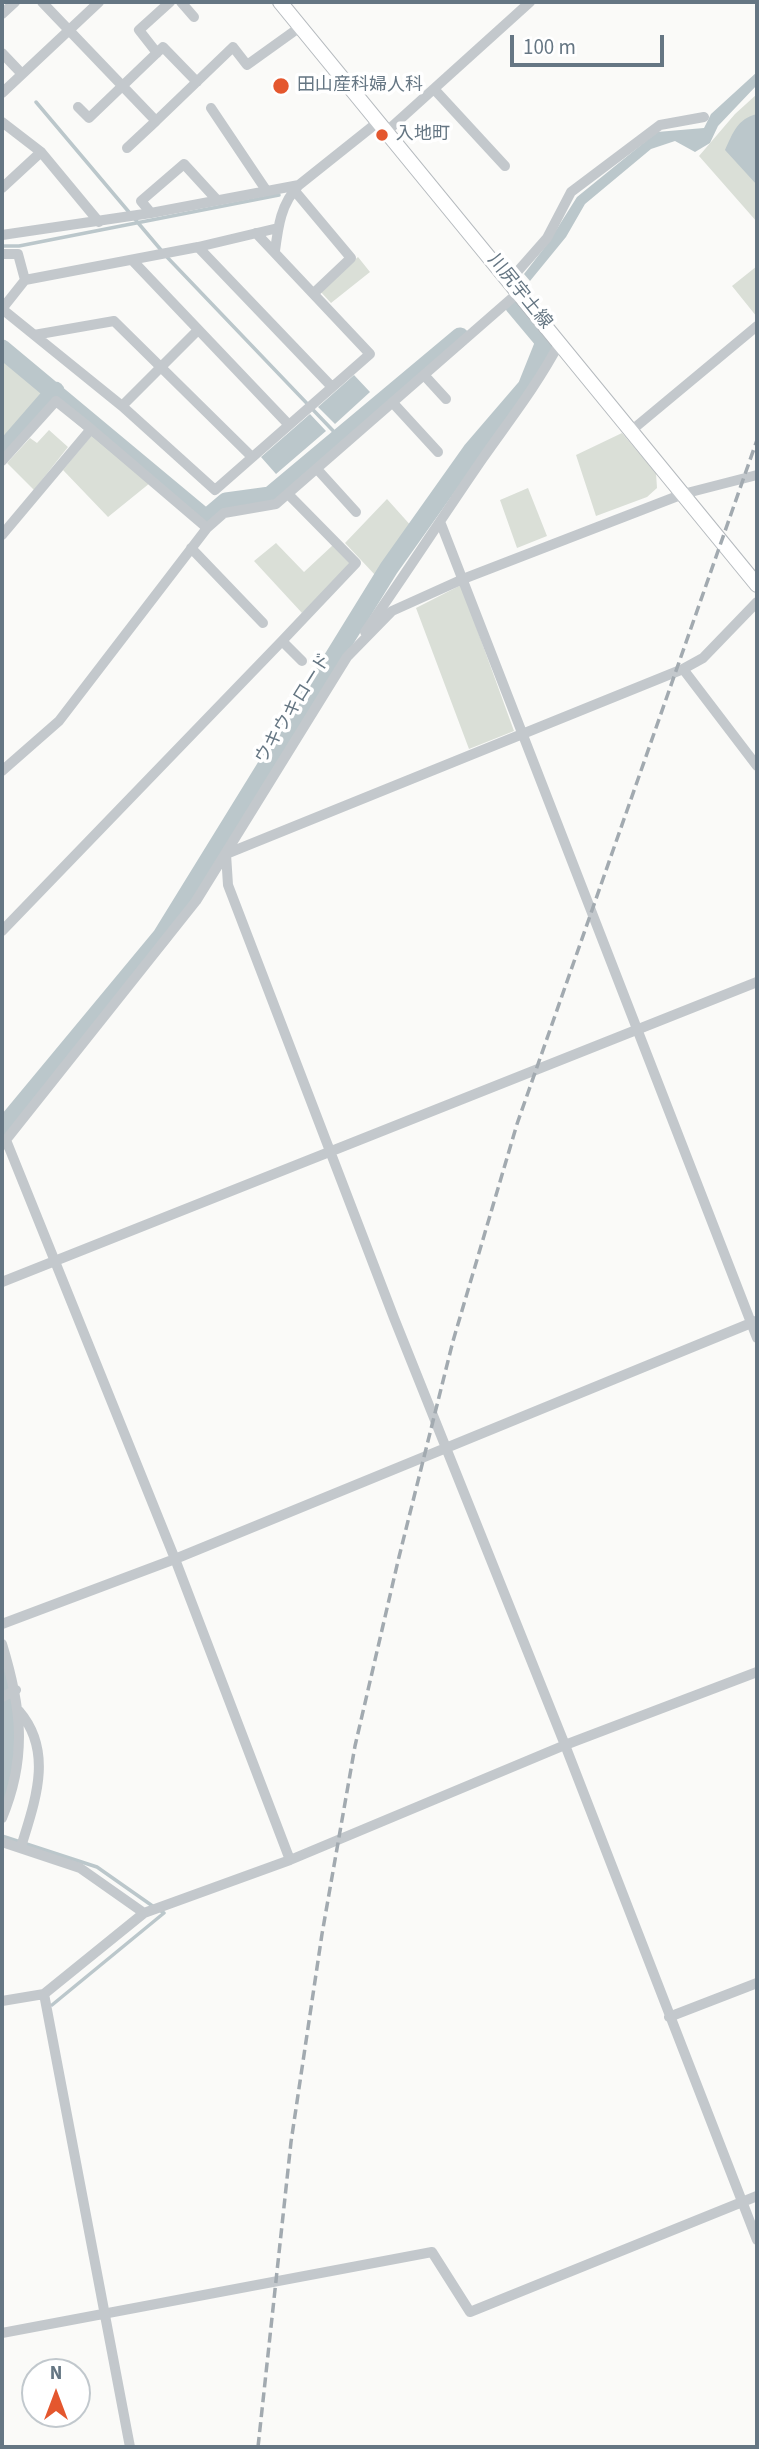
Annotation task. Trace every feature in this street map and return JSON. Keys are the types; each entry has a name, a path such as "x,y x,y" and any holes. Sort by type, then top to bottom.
{"main road":[{"name":"川尻宇土線","path":"279,2 510,280 757,585"}],"street":[{"path":"2,14 15,2"},
{"path":"42,2 156,121"},
{"path":"2,93 99,2"},
{"path":"157,53 139,30 170,2"},
{"path":"181,2 194,17"},
{"path":"275,251 278,228 288,197 296,187 434,89 530,2"},
{"path":"127,148 233,47 247,65 300,27"},
{"path":"78,107 89,118 163,47 197,82"},
{"path":"2,52 22,74"},
{"path":"434,89 505,166"},
{"path":"211,108 267,190"},
{"path":"510,280 547,238 571,192 660,125 704,117"},
{"path":"2,122 41,152 99,222"},
{"path":"2,188 41,152"},
{"path":"151,213 141,201 184,164 217,200"},
{"path":"2,236 99,222 267,190 296,187"},
{"path":"296,187 352,258 314,293"},
{"path":"256,233 370,354 215,490 122,407 2,309 25,279 198,247 256,233 278,228"},
{"path":"198,247 332,387"},
{"path":"2,254 18,254 25,279"},
{"path":"132,260 289,425"},
{"path":"2,771 59,721 207,528 224,513 276,505 519,292"},
{"path":"34,335 114,321 251,456"},
{"path":"632,430 757,326"},
{"path":"122,407 197,331"},
{"path":"347,657 441,524 482,459 535,388 560,342"},
{"path":"424,375 446,400"},
{"path":"2,461 56,401 207,528"},
{"path":"393,403 438,452"},
{"path":"2,535 21,516 91,429"},
{"path":"317,469 356,512"},
{"name":"ウキウキロード","path":"4,1142 196,901 347,657 392,611 463,579 683,494 757,475"},
{"path":"2,931 356,563 288,494"},
{"path":"441,524 519,733 754,1322 757,1338"},
{"path":"191,548 263,623"},
{"path":"757,602 703,658 682,669 226,854 228,885 330,1152 565,1745 757,2240"},
{"path":"282,641 302,661"},
{"path":"682,669 757,766"},
{"path":"2,1282 757,982"},
{"path":"4,1142 175,1559 290,1860"},
{"path":"2,1624 175,1559 754,1322"},
{"path":"2,1644 16,1690 20,1751 2,1818"},
{"path":"2,2001 44,1994 144,1913 290,1860 565,1745 757,1672"},
{"path":"2,1697 16,1690"},
{"path":"19,1711 31,1724 39,1745 35,1801 21,1847"},
{"path":"2,1842 80,1868 144,1913"},
{"path":"669,2017 757,1983"},
{"path":"44,1994 130,2447"},
{"path":"2,2333 432,2252 470,2312 757,2196"}],"shaded area":[{"path":"757,72 757,85 718,126 710,143 695,152 675,141 651,149 585,204 566,237 530,281 524,274 548,243 577,197 657,132 704,128 711,114"},
{"path":"757,94 757,222 699,156 735,114"},
{"path":"757,114 757,185 725,150 740,123"},
{"path":"358,257 370,272 331,303 320,291"},
{"path":"757,266 757,317 732,286"},
{"path":"2,355 47,392 2,445"},
{"path":"354,375 370,392 335,424 318,407"},
{"path":"310,414 326,431 276,474 261,457"},
{"path":"49,430 68,447 34,490 7,463 30,438 37,443"},
{"path":"622,433 656,473 657,488 647,497 596,516 576,455"},
{"path":"92,435 150,483 108,517 63,470"},
{"path":"528,488 547,536 517,548 500,500"},
{"path":"387,499 413,528 376,576 345,543"},
{"path":"276,543 304,572 333,545 352,564 302,613 254,561"},
{"path":"461,585 514,731 469,749 416,608"},
{"path":"11,1698 13,1726 2,1739 2,1703"}],"waterway":[{"path":"36,102 161,250"},
{"path":"2,246 19,246 279,195"},
{"path":"166,256 340,438"},
{"path":"2,1129 162,936 389,568 472,451 527,387 545,342 514,305"},
{"path":"2,349 206,519 226,502 270,496 460,337"},
{"path":"2,452 55,391"},
{"path":"2,1678 12,1723 11,1754 2,1798"},
{"path":"2,1836 97,1867 154,1907"},
{"path":"52,2005 164,1913 161,1911"}],"railway":[{"path":"258,2447 291,2142 322,1934 355,1746 398,1561 453,1341 517,1124 757,440"}],"place":[{"name":"田山産科婦人科","path":"281,86"},
{"name":"入地町","path":"382,135"}]}
